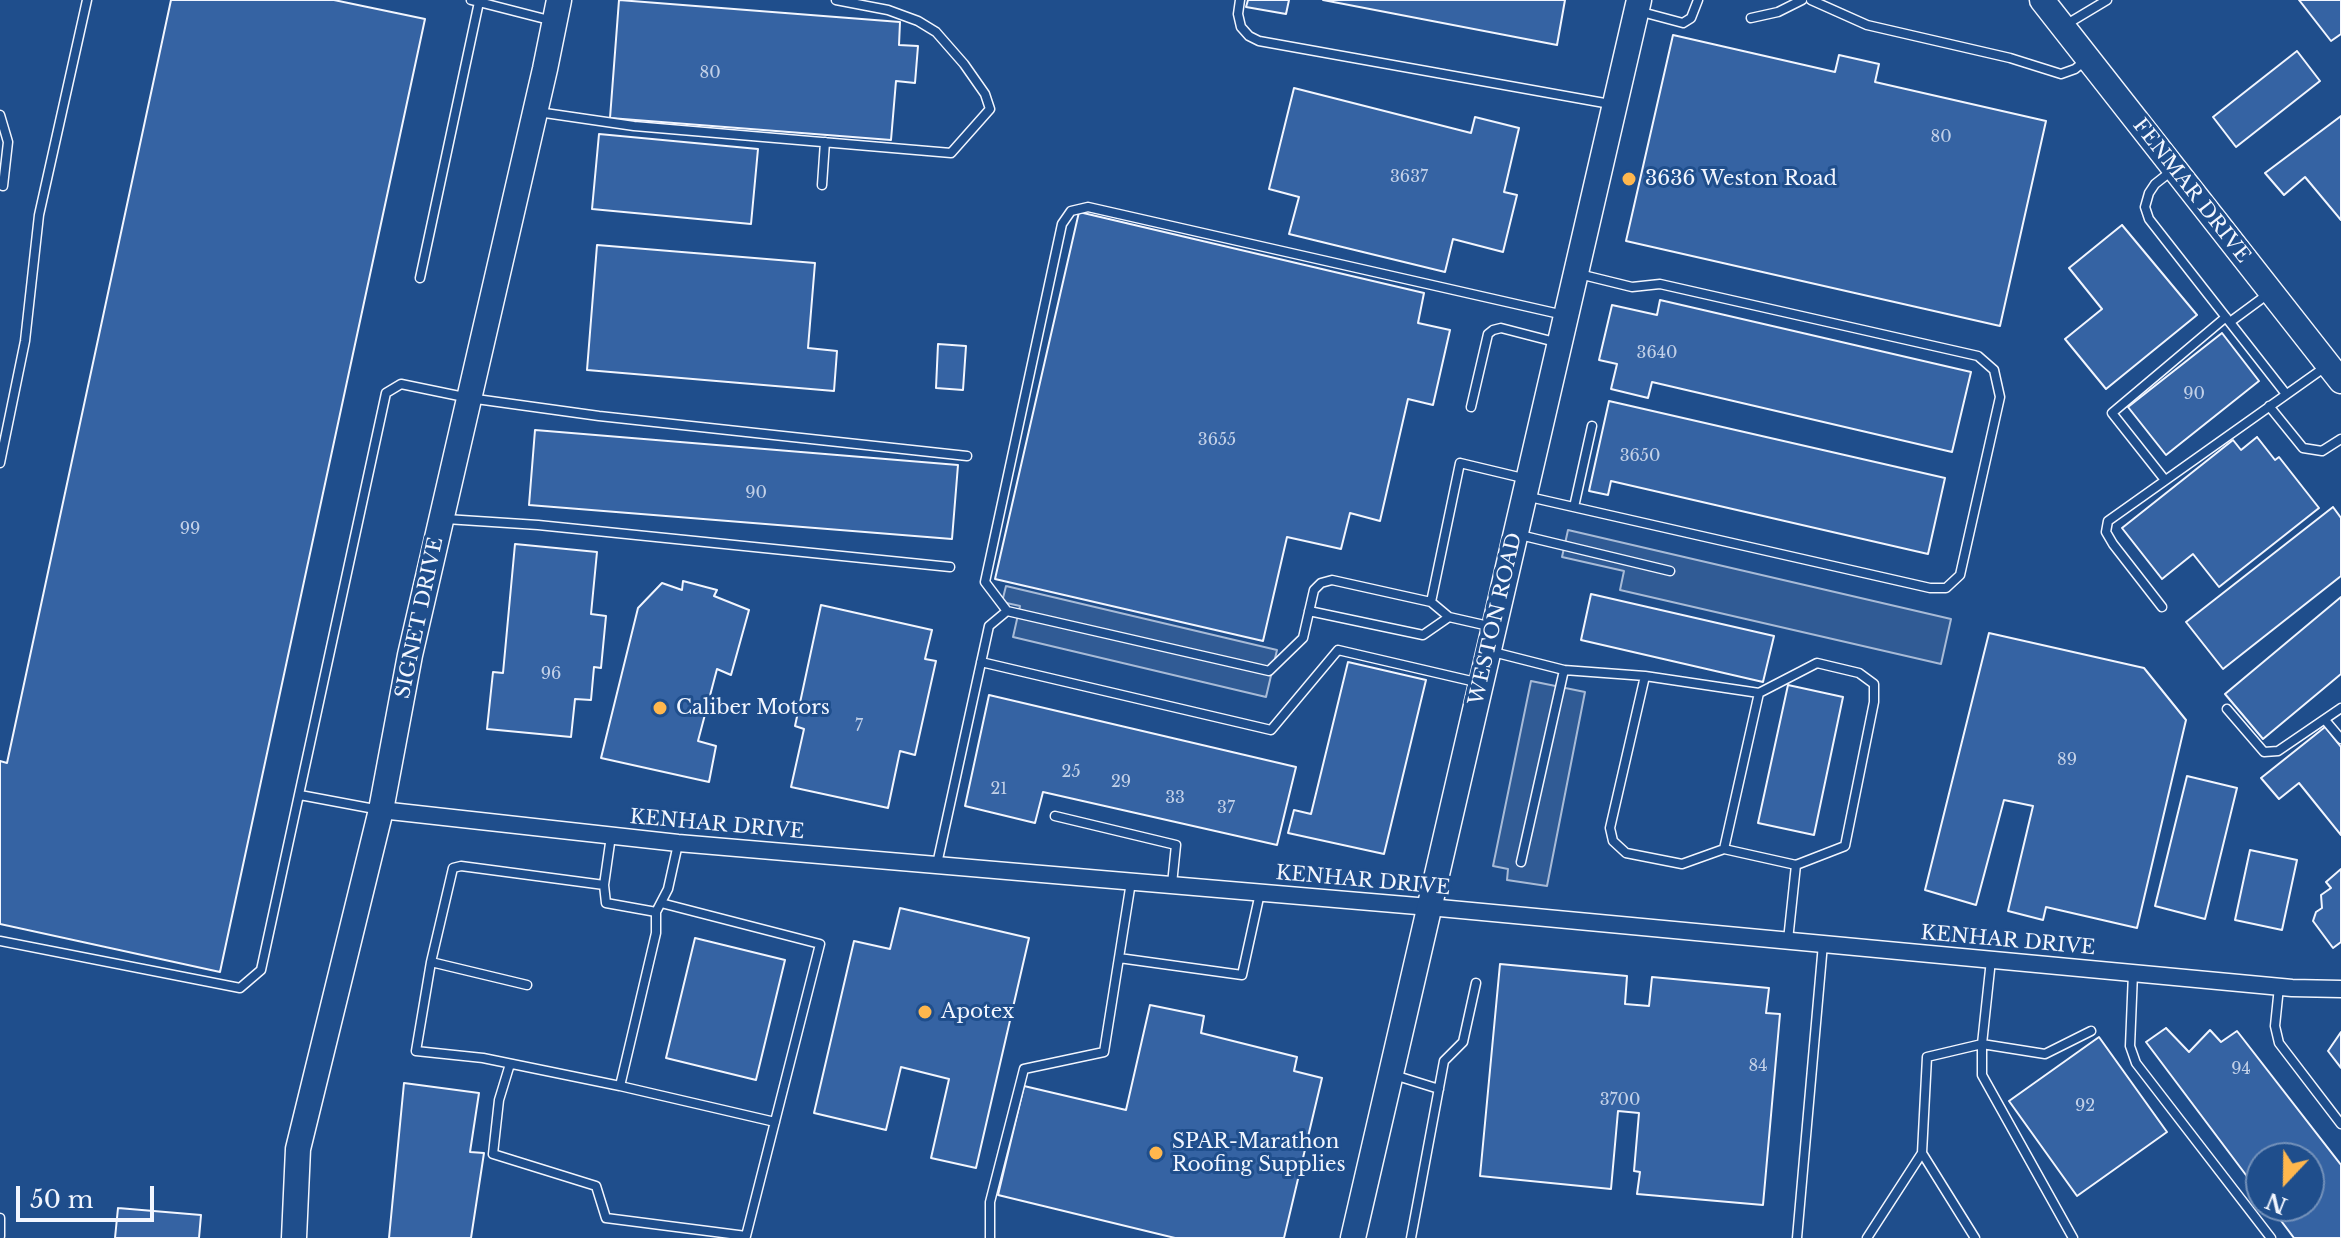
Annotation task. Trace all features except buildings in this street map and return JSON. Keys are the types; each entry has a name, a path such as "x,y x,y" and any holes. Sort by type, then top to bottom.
{"street":[{"name":"FENMAR DRIVE","path":"2042,0 2335,373"},
{"name":"WESTON ROAD","path":"1356,1236 1638,6"},
{"name":"SIGNET DRIVE","path":"294,1238 298,1149 381,810 410,655 556,11"},
{"name":"KENHAR DRIVE","path":"381,810 678,843 1429,907 2279,987 2341,989"}],"lane":[{"path":"0,463 25,341 39,215 87,0"},
{"path":"535,112 634,126 951,153 990,109 985,94 936,32 918,21 888,10 836,0"},
{"path":"1240,0 1238,14 1241,27 1259,41 1615,105"},
{"path":"1638,6 1683,23 1691,18 1698,0"},
{"path":"1751,18 1778,12 1802,0"},
{"path":"1811,0 1867,25 2010,58 2061,74 2075,69 2088,58"},
{"path":"2063,26 2107,0"},
{"path":"420,278 475,1 556,11"},
{"path":"0,115 8,142 3,186"},
{"path":"822,185 825,142"},
{"path":"2174,169 2149,193 2145,207 2149,219 2286,394"},
{"path":"1566,316 1088,207 1071,211 1062,224 985,582 1007,611 1269,671 1303,638 1314,590 1321,583 1332,580 1431,602 1449,617 1491,639 1564,670 1645,676 1759,693 1817,663 1859,673 1874,684 1874,702 1845,846 1796,865 1724,849 1682,864 1626,853 1613,841 1610,828 1645,676"},
{"path":"1431,602 1460,463 1574,507 1930,588 1946,588 1960,575 2000,397 1994,370 1978,356 1660,284 1632,287 1576,273"},
{"path":"2165,480 2112,413 2228,320 2271,292"},
{"path":"1471,407 1488,334 1493,330 1501,328 1560,343"},
{"path":"2162,607 2106,532 2108,521 2286,394 2335,373"},
{"path":"0,941 240,988 261,970 386,393 401,384 469,398 614,418 967,456"},
{"path":"2269,406 2303,448 2322,451 2341,439"},
{"path":"1574,507 1592,426"},
{"path":"441,519 538,525 950,567"},
{"path":"1516,534 1670,571"},
{"path":"937,864 989,626 1007,611"},
{"path":"1309,611 1423,635 1449,617"},
{"path":"981,662 1271,730 1338,650 1481,683"},
{"path":"1521,862 1564,670"},
{"path":"1724,849 1759,693"},
{"path":"2227,709 2264,752 2278,751 2341,708"},
{"path":"2325,720 2341,739"},
{"path":"300,795 381,810"},
{"path":"1055,816 1176,845 1172,884"},
{"path":"611,836 604,885 606,903 656,912"},
{"path":"620,1086 656,933 656,912 668,889 678,843"},
{"path":"1788,940 1796,865"},
{"path":"604,885 461,866 453,868 431,962 416,1051 510,1064 775,1122"},
{"path":"990,1238 990,1202 1024,1069 1104,1052 1131,881"},
{"path":"1119,958 1242,975 1260,892"},
{"path":"510,1064 499,1100 493,1154 596,1186 606,1218 746,1237 820,944 661,903"},
{"path":"1797,1238 1823,944"},
{"path":"1991,960 1982,1044 1982,1075 2073,1238"},
{"path":"431,962 527,985"},
{"path":"2133,973 2130,1046 2136,1063 2271,1238"},
{"path":"1411,1238 1444,1061 1463,1042 1476,983"},
{"path":"2279,987 2275,1026 2279,1043 2341,1124"},
{"path":"1867,1238 1922,1153 1927,1057 1982,1044 2045,1054 2091,1031"},
{"path":"1391,1074 1439,1089"},
{"path":"1922,1153 1975,1238"},
{"path":"0,1218 0,1236"}],"shaded area":[{"path":"1568,530 1951,619 1941,664 1620,590 1624,571 1562,557"},
{"path":"1006,586 1277,650 1266,697 1013,637 1020,606 1002,602"},
{"path":"1531,681 1585,692 1547,886 1507,880 1508,869 1493,866"}],"place":[{"name":"3636 Weston Road","path":"1629,179"},
{"name":"Caliber Motors","path":"660,708"},
{"name":"Apotex","path":"925,1012"},
{"name":"SPAR-Marathon Roofing Supplies","path":"1156,1153"}]}
